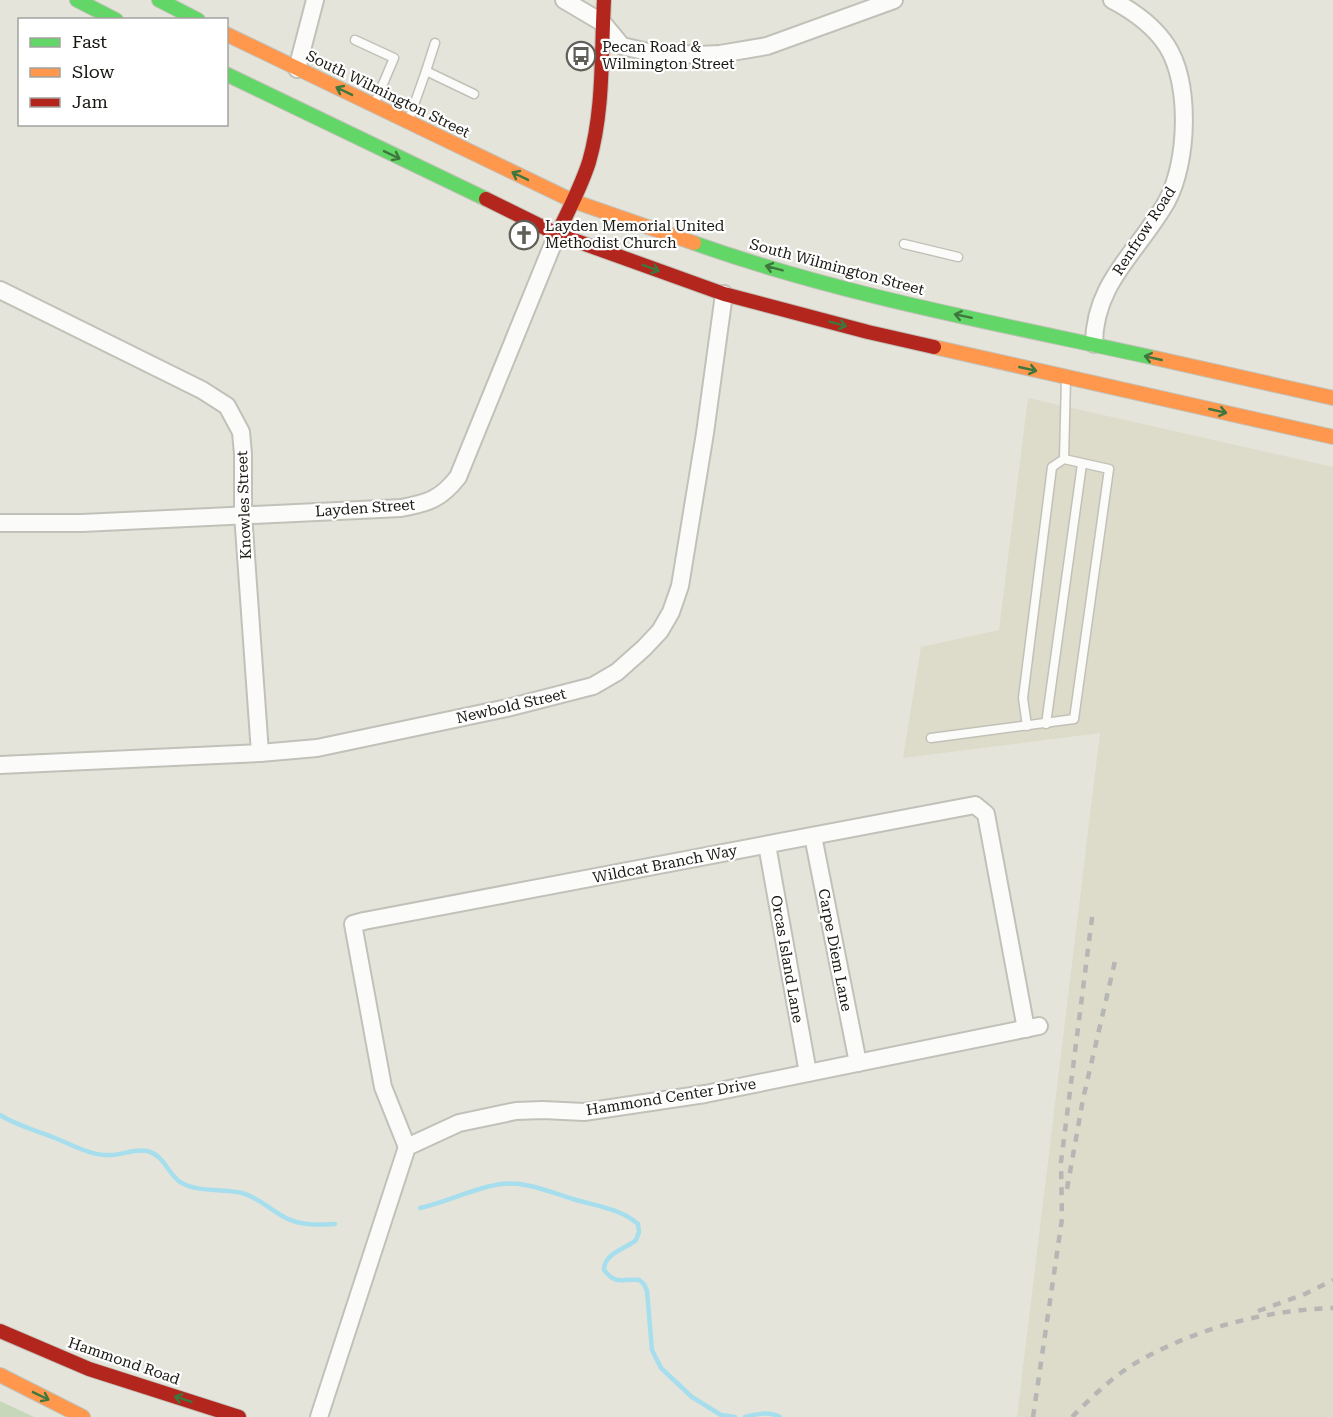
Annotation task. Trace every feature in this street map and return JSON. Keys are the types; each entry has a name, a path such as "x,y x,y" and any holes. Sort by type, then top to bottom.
{"main road":[{"path":"76,0 112,18"},
{"path":"159,0 194,18"},
{"path":"557,234 573,201 592,150 598,117 604,0"},
{"name":"South Wilmington Street","path":"228,35 573,201 730,256 880,297 1333,398"},
{"path":"228,75 557,234 723,294 868,332 1333,437"},
{"name":"Hammond Road","path":"0,1331 89,1369 239,1417"},
{"path":"0,1375 83,1417"}],"street":[{"path":"297,69 315,0"},
{"path":"564,0 603,23 622,46 648,52 674,54 720,54 767,46 894,0"},
{"name":"Renfrow Road","path":"1094,344 1094,325 1106,290 1118,269 1167,201 1176,182 1183,146 1183,105 1174,59 1167,46 1152,28 1135,13 1112,0"},
{"name":"Layden Street","path":"0,523 82,524 243,514 401,508 423,504 447,492 458,477 467,457 557,234"},
{"name":"Knowles Street","path":"0,290 202,390 227,406 241,432 243,514 260,753"},
{"name":"Newbold Street","path":"0,765 260,753 316,748 507,708 593,686 617,672 660,631 671,612 680,586 706,422 723,294"},
{"name":"Wildcat Branch Way","path":"407,1147 383,1087 353,924 975,805 986,814 1033,1027"},
{"name":"Carpe Diem Lane","path":"813,836 858,1063"},
{"name":"Orcas Island Lane","path":"767,845 808,1073"},
{"name":"Hammond Center Drive","path":"407,1147 459,1123 516,1111 584,1112 705,1094 1033,1027"},
{"path":"319,1417 407,1147"}],"lane":[{"path":"355,40 394,58 374,105"},
{"path":"408,122 435,43"},
{"path":"426,70 474,94"},
{"path":"904,244 958,257"},
{"path":"1064,459 1066,377"},
{"path":"932,738 1046,724 1074,719 1109,469 1064,459 1052,467 1023,698 1027,726"},
{"path":"1046,724 1082,464"}],"shaded area":[{"path":"1028,398 1333,467 1333,1417 1017,1417 1100,733 903,758 921,647 999,630"}],"green space":[{"path":"0,1401 34,1417 0,1417"}],"waterway":[{"path":"0,1115 96,1154 111,1155 138,1150 147,1151 158,1156 176,1179 194,1188 242,1193 286,1218 304,1224 335,1224"},
{"path":"420,1208 480,1189 510,1183 538,1188 607,1208 631,1219 638,1224 639,1232 636,1240 611,1255 604,1270 616,1280 639,1280 644,1284 647,1291 652,1350 661,1368 692,1397 721,1415 735,1417"},
{"path":"745,1417 758,1414 780,1417"}],"railway":[{"path":"1033,1417 1062,1219 1061,1162 1093,910"},
{"path":"1067,1189 1083,1099 1116,957"},
{"path":"1258,1311 1305,1294 1333,1280"},
{"path":"1072,1417 1121,1373 1161,1349 1184,1339 1257,1317 1308,1309 1333,1308"}],"traffic: fast":[{"path":"77,0 112,18"},
{"path":"159,0 194,18"},
{"path":"228,75 486,199"},
{"path":"694,243 750,262 865,294 1155,358"}],"traffic: slow":[{"path":"228,35 573,201 694,243"},
{"path":"934,347 1333,437"},
{"path":"1155,358 1333,398"},
{"path":"0,1375 83,1417"}],"traffic: jam":[{"path":"557,234 582,180 594,142 600,102 604,0"},
{"path":"486,199 557,234 724,294 934,347"},
{"path":"0,1331 89,1369 239,1417"}],"place":[{"name":"Pecan Road & Wilmington Street","path":"581,56"},
{"name":"Layden Memorial United Methodist Church","path":"524,235"}]}
